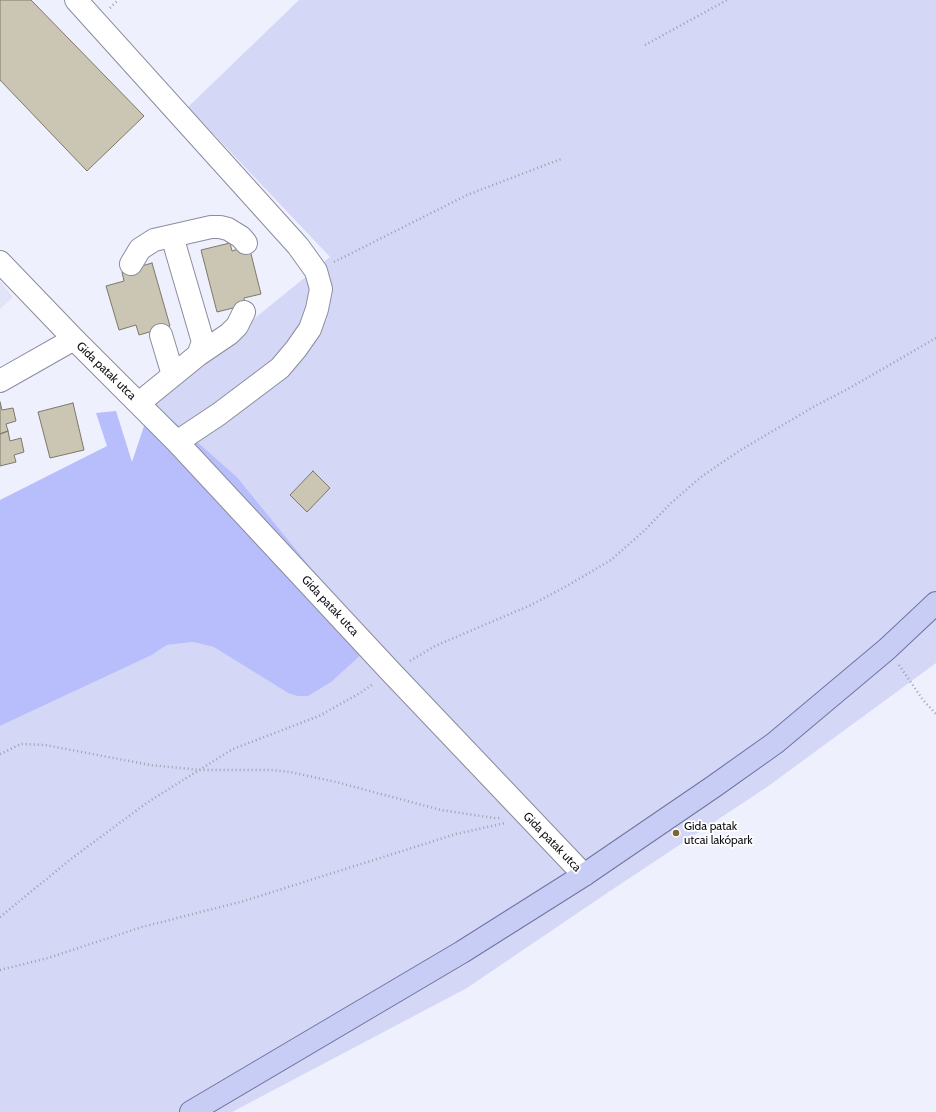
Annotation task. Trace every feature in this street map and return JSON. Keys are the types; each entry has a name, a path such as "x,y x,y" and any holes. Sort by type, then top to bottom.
{"main road":[{"path":"191,1112 462,952 584,875 713,787 775,743 887,648 936,603"}],"street":[{"path":"76,0 298,246 316,271 321,289 317,309 310,329 296,350 280,368 219,414 177,442"},
{"path":"131,264 140,249 154,240 211,227 220,227 235,232 246,243"},
{"path":"172,236 203,342 198,356"},
{"name":"Gida patak utca","path":"0,262 74,339 177,442 391,672 584,875"},
{"path":"139,403 237,326 244,312"},
{"path":"161,335 173,375"},
{"name":"Gida patak utca","path":"0,381 74,339"}],"path":[{"path":"645,45 727,0"},
{"path":"316,271 467,195 561,159"},
{"path":"0,917 71,859 148,802 233,749 319,716 360,693 391,672 435,646 531,605 566,587 611,560 645,530 671,503 707,472 814,406 859,383 936,338"},
{"path":"887,648 923,700 936,714"},
{"path":"0,754 21,744 45,744 150,765 200,770 271,770 290,772 336,782 441,810 494,818 528,817"},
{"path":"0,970 48,958 142,927 244,900 456,834 528,817"}],"shaded area":[{"path":"299,0 936,0 936,663 767,787 467,988 232,1112 0,1112 0,726 152,655 167,645 193,642 215,647 288,693 376,641 311,568 237,477 152,402 330,257 188,107"},
{"path":"0,281 13,297 0,309"},
{"path":"152,402 237,477 311,568 376,641 331,682 308,696 298,696 288,693 214,647 193,642 167,645 152,655 0,726 0,500 107,446 96,413 116,411 132,462"}],"building":[{"path":"0,0 31,0 144,116 87,171 0,80"},
{"path":"230,243 232,251 249,246 261,294 244,298 245,305 217,312 201,250"},
{"path":"152,263 170,326 139,335 136,325 119,330 106,286 124,281 122,272"},
{"path":"0,402 2,410 13,408 16,421 6,424 8,431 0,434"},
{"path":"73,403 84,450 50,458 38,412"},
{"path":"8,431 10,441 21,438 24,452 14,455 16,462 0,466 0,434"},
{"path":"313,471 330,488 307,512 290,495"}],"place":[{"name":"Gida patak utcai lakópark","path":"676,833"}]}
